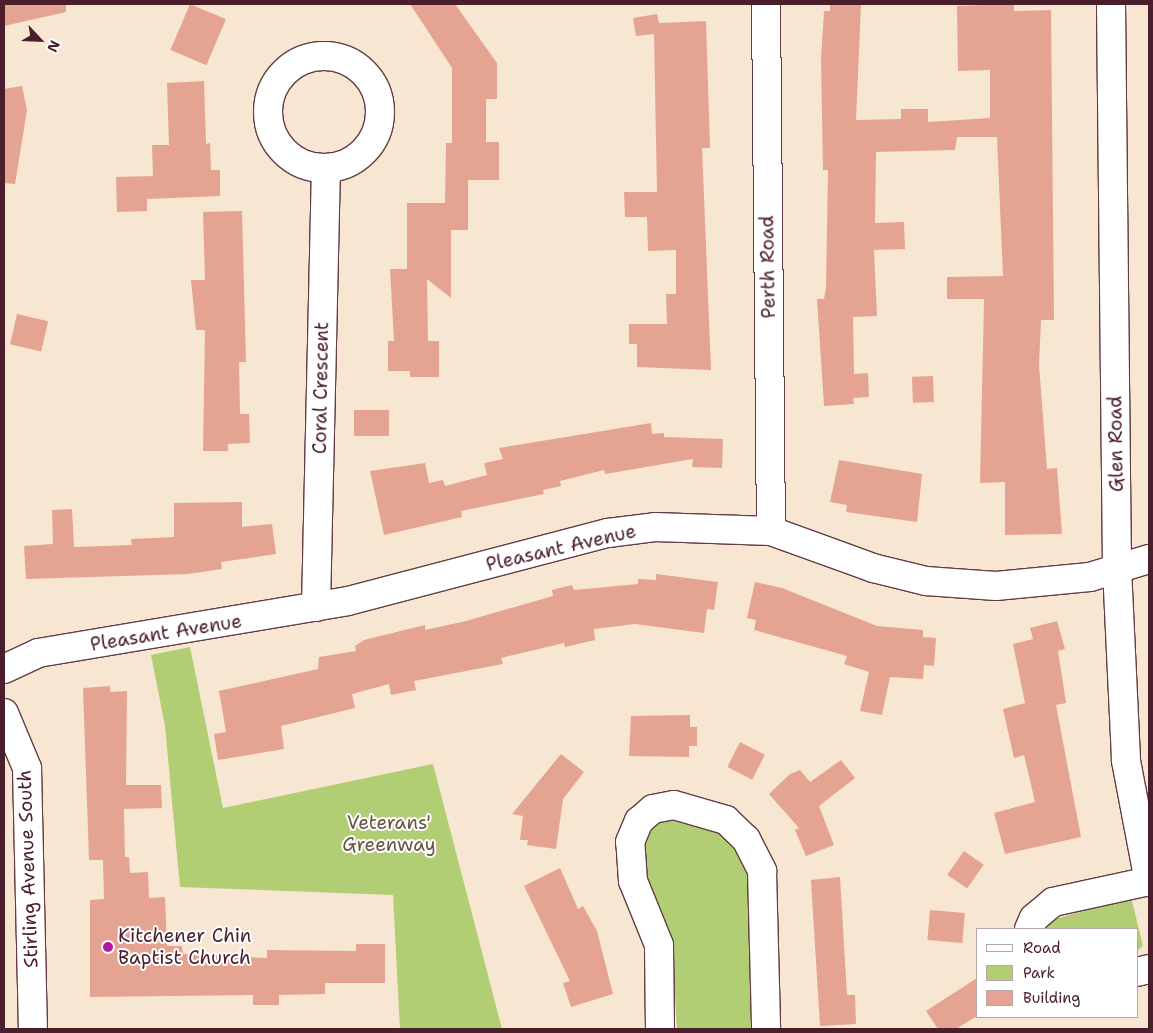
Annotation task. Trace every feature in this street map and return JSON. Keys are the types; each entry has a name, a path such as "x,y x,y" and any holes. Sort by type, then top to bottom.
{"street":[{"name":"Perth Road","path":"766,4 770,531"},
{"name":"Glen Road","path":"1111,4 1117,568 1126,761 1149,882"},
{"path":"325,55 360,68 373,83 380,117 368,148 353,161 326,169 290,158 272,138 267,118 270,92 287,68 325,55"},
{"name":"Coral Crescent","path":"316,607 326,169"},
{"name":"Pleasant Avenue","path":"4,669 38,653 316,607 608,534 655,527 770,531 873,568 926,581 996,586 1090,577 1149,559"},
{"name":"Stirling Avenue South","path":"4,713 27,768 33,1029"},
{"path":"660,1029 659,945 633,881 630,842 639,821 653,809 674,805 726,820 746,839 762,871 766,1029"},
{"path":"1029,928 1034,918 1053,902 1149,882"}],"green space":[{"name":"Veterans' Greenway","path":"190,647 223,808 433,764 502,1029 400,1029 393,895 180,887 165,726 151,655"},
{"path":"674,818 714,830 732,845 747,869 756,1029 677,1029 672,942 645,872 641,845 659,821"},
{"path":"1131,897 1143,946 1138,950 1138,928 1047,928 1052,920"}],"building":[{"path":"4,4 66,4 66,12 4,26"},
{"path":"190,4 226,19 206,65 170,50"},
{"path":"410,4 455,4 497,63 497,99 486,99 486,142 499,142 499,180 468,180 468,230 451,230 451,298 427,279 428,341 439,341 439,377 410,377 410,371 388,371 388,341 394,341 390,269 407,269 407,203 445,203 446,143 452,143 452,68"},
{"path":"830,4 861,4 856,120 901,119 901,109 928,109 928,122 990,118 990,70 958,71 957,6 1014,4 1014,11 1051,10 1054,320 1041,320 1039,365 1047,469 1057,468 1062,534 1005,535 1005,482 980,483 984,299 947,299 947,277 1003,276 997,137 957,137 955,150 876,152 875,223 904,222 905,249 874,250 877,316 853,317 854,374 868,373 869,397 853,398 854,404 824,406 817,299 824,299 826,288 828,170 823,170 821,59 824,11 830,11"},
{"path":"657,14 659,23 706,21 710,148 702,148 711,370 637,367 637,344 629,344 629,324 667,324 666,294 676,294 676,250 648,251 647,217 625,217 624,192 657,192 654,34 636,36 633,18"},
{"path":"204,81 206,144 210,143 211,170 220,170 220,196 147,199 147,211 117,212 116,177 153,176 152,145 169,145 167,83"},
{"path":"22,86 27,110 15,184 4,183 4,89"},
{"path":"242,211 246,362 239,362 240,414 249,414 250,443 228,444 228,451 203,451 205,330 196,330 191,280 205,280 203,212"},
{"path":"17,314 48,321 41,351 10,344"},
{"path":"933,376 934,402 913,403 912,377"},
{"path":"354,410 389,410 389,436 354,436"},
{"path":"651,423 652,434 664,433 664,437 723,439 722,468 692,467 693,459 605,474 604,470 560,481 561,486 543,490 544,494 461,511 462,517 384,535 370,471 425,463 429,483 443,480 445,486 487,475 484,463 503,459 499,448"},
{"path":"839,460 922,474 917,522 846,512 847,505 830,502"},
{"path":"242,502 242,527 272,524 276,554 221,562 222,569 188,574 26,579 24,546 53,544 52,510 72,509 74,547 132,545 131,539 174,537 174,503"},
{"path":"656,574 718,582 714,610 707,609 704,633 635,624 594,629 595,640 565,647 564,643 501,658 503,664 414,681 416,690 391,695 389,684 352,694 355,708 281,726 284,749 218,760 214,734 226,732 219,691 318,669 319,657 356,651 355,646 364,640 425,625 425,630 466,621 553,596 552,590 572,585 574,590 638,584 638,579 656,580"},
{"path":"755,582 782,588 877,626 923,630 923,637 936,638 934,666 924,665 923,679 890,677 882,715 860,711 869,672 844,664 847,656 754,630 756,620 747,618"},
{"path":"1057,621 1065,649 1058,651 1066,703 1056,705 1081,837 1005,854 994,813 1035,802 1024,755 1014,758 1003,709 1025,703 1013,644 1033,639 1030,628"},
{"path":"110,686 110,692 127,691 126,785 161,785 162,808 124,809 125,857 129,857 130,873 148,872 149,898 165,897 167,946 182,946 183,954 267,958 267,950 356,951 356,944 385,944 385,983 325,983 325,994 279,995 279,1005 253,1005 253,995 90,997 90,900 104,899 103,860 89,860 83,688"},
{"path":"690,715 690,727 697,727 697,746 689,746 689,757 629,756 631,716"},
{"path":"740,742 765,755 752,780 727,767"},
{"path":"561,754 584,772 563,799 556,849 527,845 528,840 520,840 523,816 512,814"},
{"path":"841,760 855,778 819,806 834,845 806,856 795,830 799,828 769,794 790,774 800,770 810,782"},
{"path":"964,851 984,865 967,889 947,875"},
{"path":"560,868 578,909 583,906 597,931 613,994 571,1007 563,983 570,981 524,886"},
{"path":"840,877 847,995 855,995 856,1024 820,1026 811,880"},
{"path":"930,910 965,913 962,943 927,940"},
{"path":"976,979 976,1017 956,1029 938,1029 926,1011"}],"place":[{"name":"Kitchener Chin Baptist Church","path":"108,947"}]}
